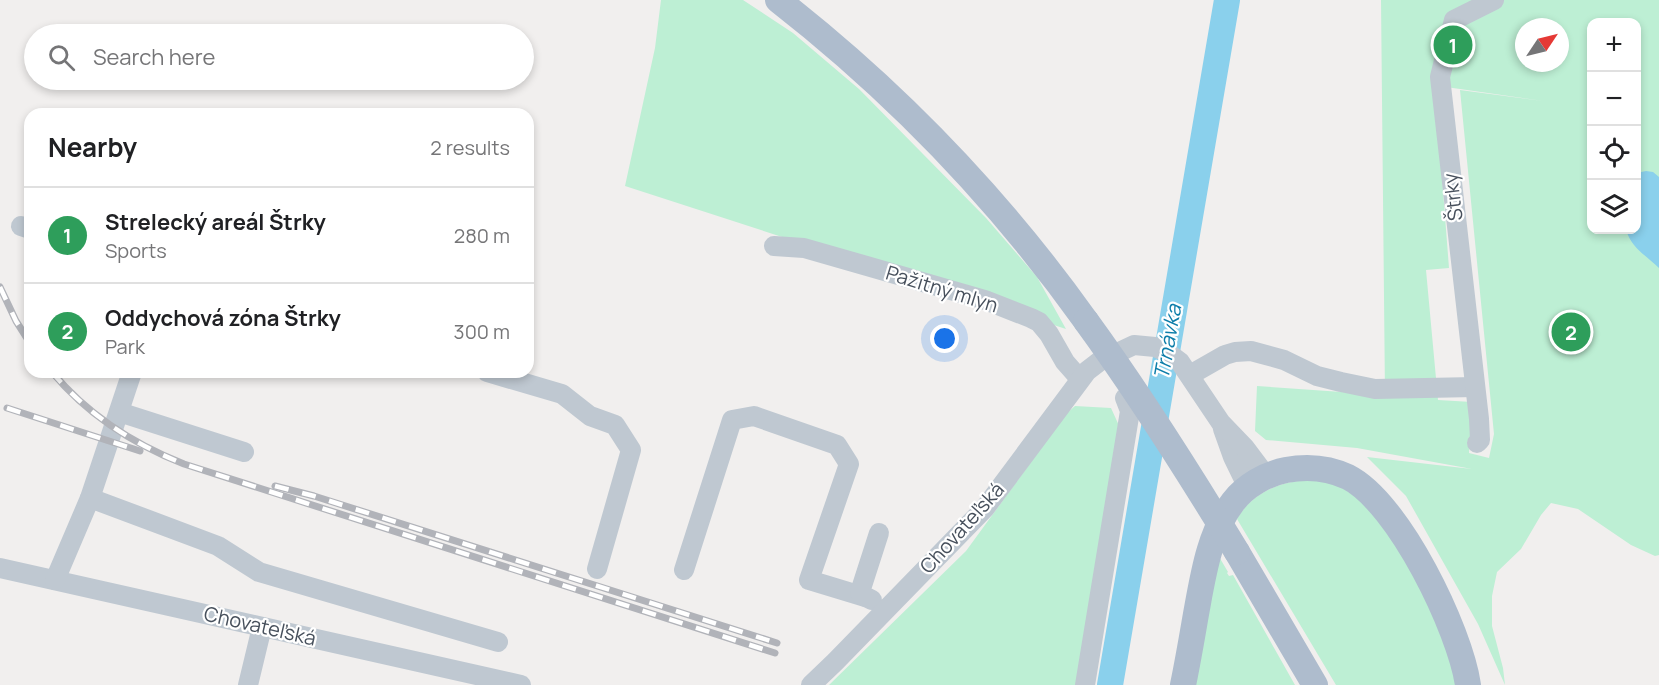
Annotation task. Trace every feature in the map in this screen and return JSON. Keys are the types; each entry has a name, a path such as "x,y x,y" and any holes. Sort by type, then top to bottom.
{"main road":[{"path":"778,0 818,31 899,104 988,196 1021,235 1086,321 1138,396 1237,552 1315,685"},
{"path":"1184,685 1203,578 1212,545 1226,513 1234,500 1257,482 1293,469 1312,467 1348,477 1364,488 1400,529 1442,606 1463,660 1468,685"}],"street":[{"name":"Štrky","path":"1477,443 1480,440 1479,418 1440,78 1454,20 1494,0"},
{"name":"Pažitný mlyn","path":"774,246 804,248 985,300 1031,318 1039,322 1049,334 1065,362 1080,379"},
{"name":"Chovateľská","path":"811,685 830,658 888,608 985,508 1087,371 1100,361 1134,345 1147,345 1162,350 1185,368"},
{"path":"1257,482 1245,448 1221,423 1185,368 1235,352 1251,351 1284,360 1317,376 1375,389 1475,387"},
{"path":"55,580 90,498 130,378"},
{"path":"507,378 562,394 590,416 615,425 631,450 597,569"},
{"path":"1085,685 1130,411 1125,398"},
{"path":"119,412 244,452"},
{"path":"684,570 732,420 754,416 837,445 849,464 809,580 865,597 888,608"},
{"path":"90,498 218,546 259,572 498,642"},
{"path":"865,597 860,592 879,533"},
{"name":"Chovateľská","path":"0,568 521,685"},
{"path":"248,685 262,627"}],"green space":[{"path":"661,0 743,0 793,33 859,89 986,218 1037,277 1066,329 625,186 655,48"},
{"path":"1381,0 1659,0 1659,555 1655,556 1631,545 1578,509 1551,503 1541,515 1521,549 1497,572 1492,596 1492,626 1505,685 1478,624 1406,496 1367,457 1472,469 1357,448 1266,440 1255,431 1257,386 1385,395","holes":["1432,85 1543,101 1460,90 1494,434 1489,458 1469,453 1472,402 1438,400 1426,270 1449,268 1437,113"]},
{"path":"1075,406 1111,408 1121,430 1081,685 829,685 966,551 1066,414"},
{"path":"1317,480 1340,486 1363,502 1384,524 1436,615 1455,674 1455,685 1336,685 1237,519 1247,505 1267,490 1292,482"},
{"path":"1218,555 1229,576 1233,575 1295,685 1191,685"}],"water":[{"path":"1641,172 1653,172 1659,177 1659,268 1636,247 1628,234 1641,234"}],"waterway":[{"name":"Trnávka","path":"1110,685 1227,0"}],"railway":[{"path":"0,287 24,334"},
{"path":"58,378 80,401 112,426 147,447 184,464 775,653"},
{"path":"7,408 140,451"},
{"path":"275,486 314,496 777,643"}],"place":[{"name":"Strelecký areál Štrky","path":"1453,45"},
{"name":"Oddychová zóna Štrky","path":"1571,332"}]}
